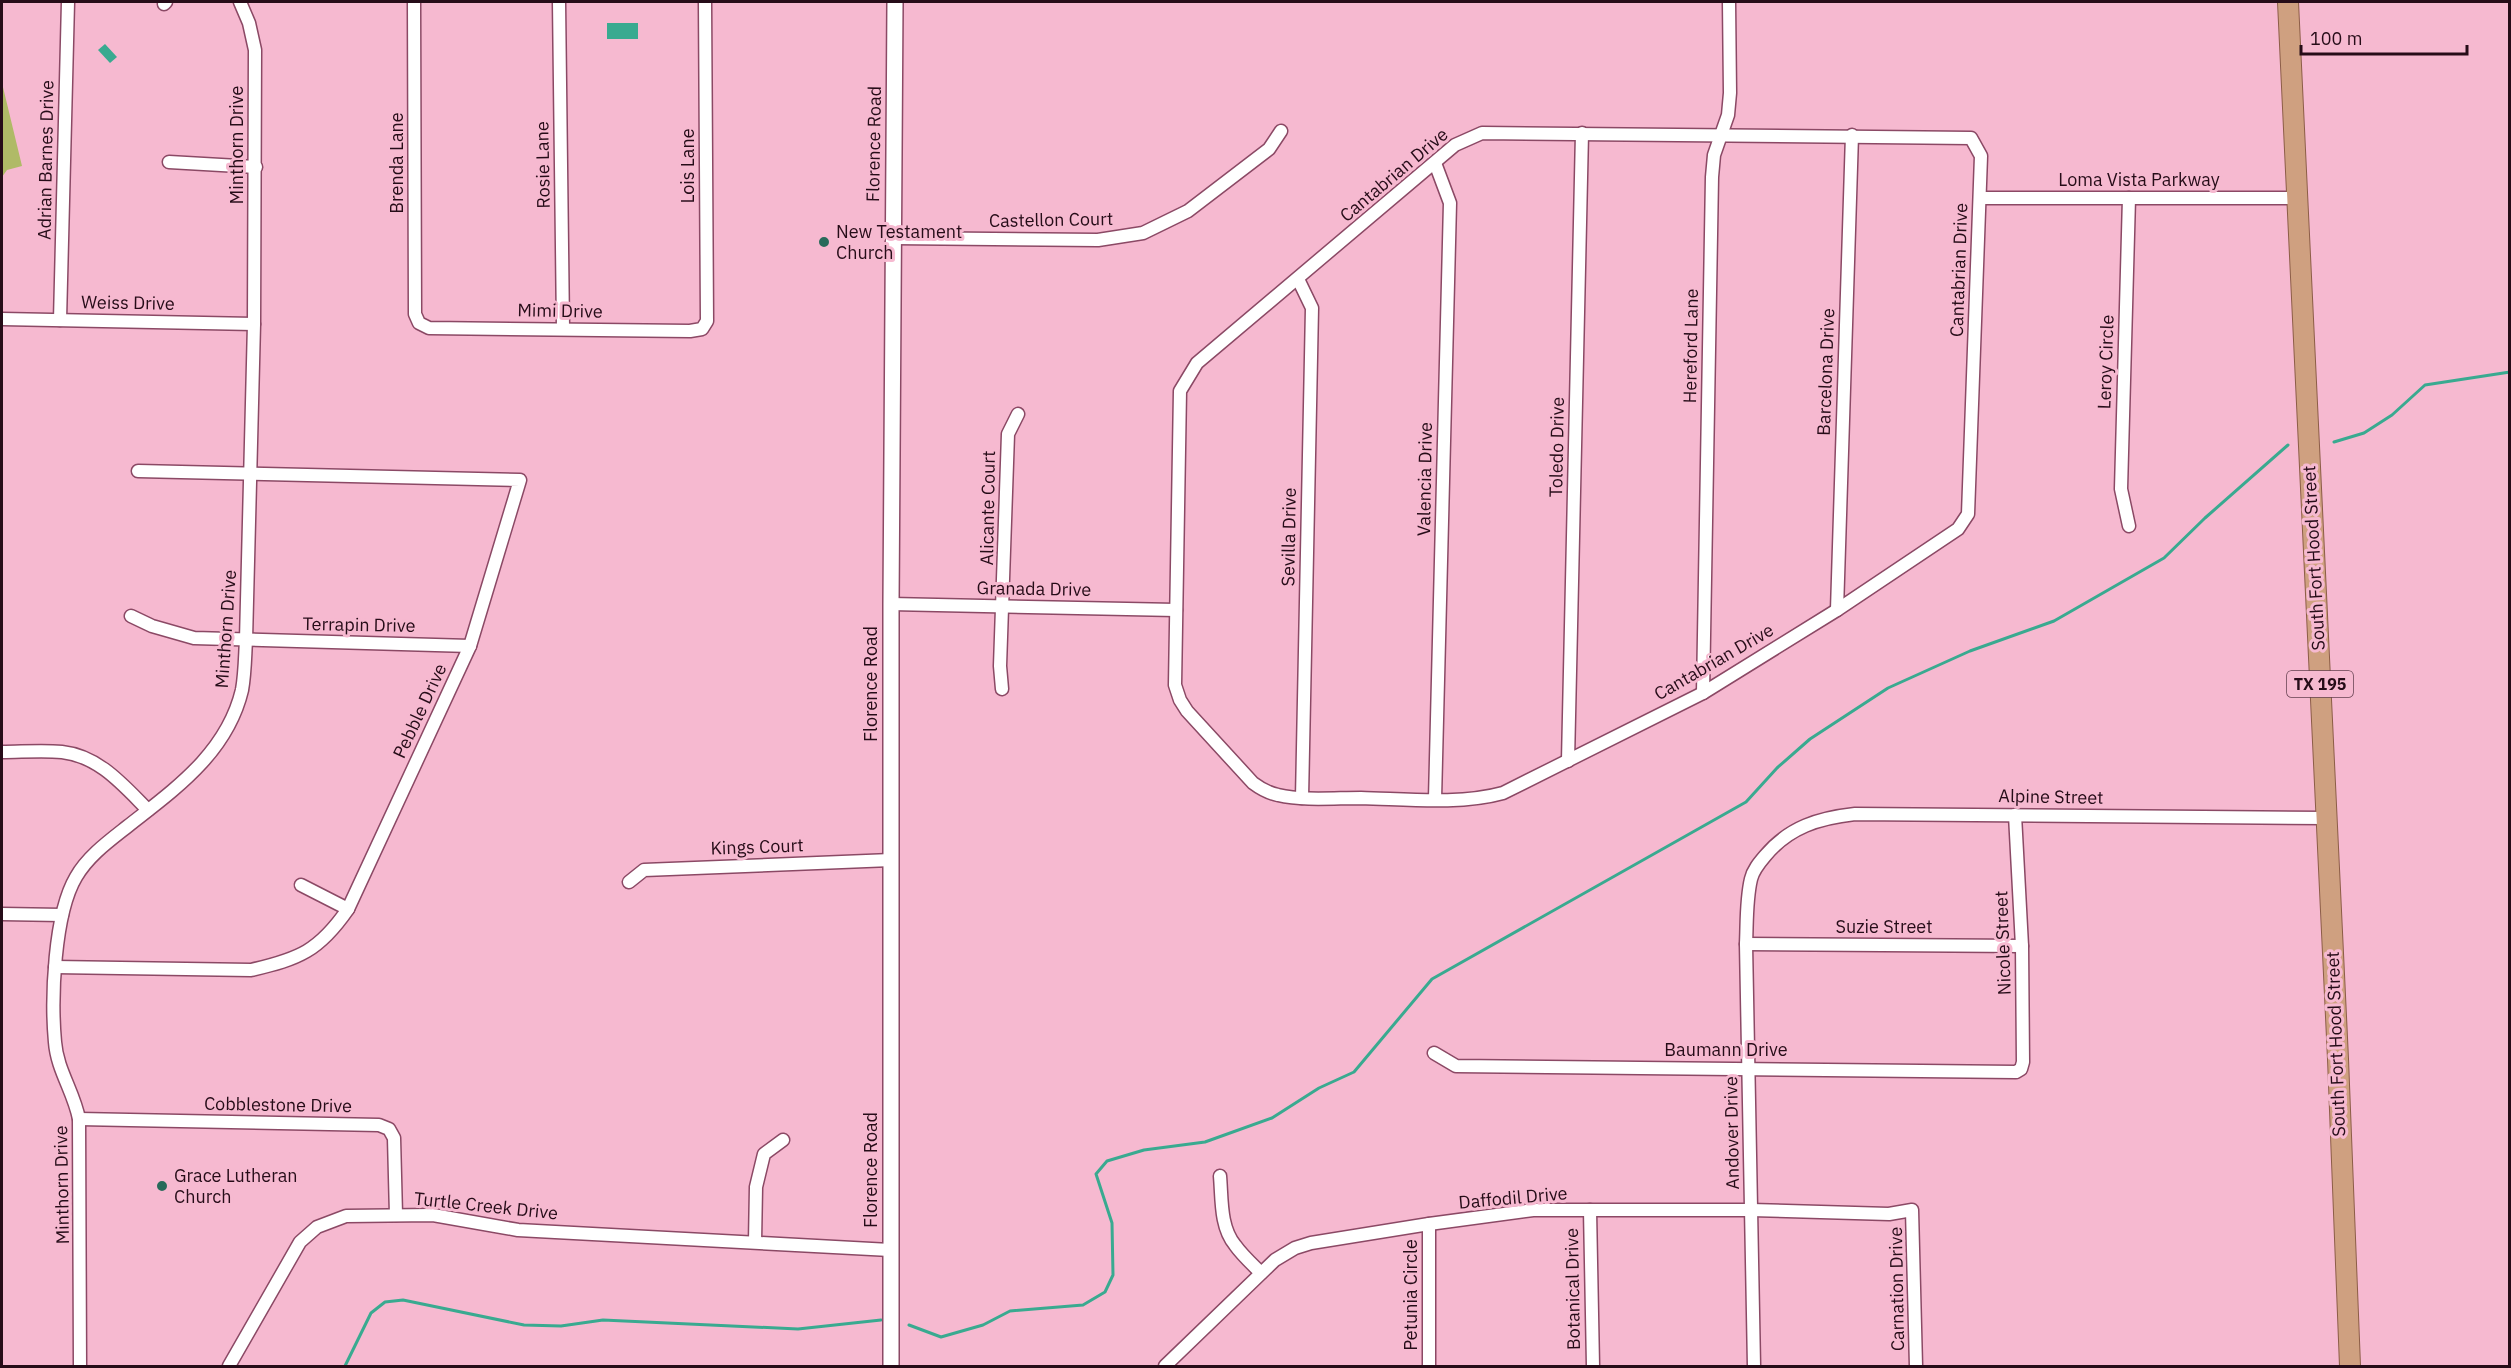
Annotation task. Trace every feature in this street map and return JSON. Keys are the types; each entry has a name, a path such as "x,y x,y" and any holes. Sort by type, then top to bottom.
{"highway":[{"name":"South Fort Hood Street","path":"2288,2 2350,1366"}],"street":[{"name":"Adrian Barnes Drive","path":"60,320 68,2"},
{"name":"Minthorn Drive","path":"80,1366 79,1119 54,1042 55,967 62,915 69,891 88,861 192,775 209,756 225,732 242,689 246,640 256,167 255,50 249,23 240,2"},
{"name":"Brenda Lane","path":"414,2 415,314 419,323"},
{"name":"Rosie Lane","path":"558,2 563,328"},
{"name":"Lois Lane","path":"702,329 707,321 705,2"},
{"name":"Florence Road","path":"891,1366 891,604 895,2"},
{"name":"Hereford Lane","path":"1703,693 1712,177 1714,154 1728,115 1730,93 1729,2"},
{"name":"Castellon Court","path":"893,238 1098,240 1143,233 1188,211 1269,149 1281,131"},
{"name":"Cantabrian Drive","path":"1482,133 1720,135 1971,138 1981,156 1980,198 1968,514 1958,529 1837,609 1703,693 1503,793 1485,798 1302,798 1261,790 1180,700 1175,685 1180,391 1197,363 1455,145 1482,133"},
{"name":"Toledo Drive","path":"1568,761 1582,133"},
{"name":"Barcelona Drive","path":"1837,609 1852,135"},
{"path":"169,162 256,167"},
{"name":"Valencia Drive","path":"1435,163 1450,203 1435,799"},
{"name":"Loma Vista Parkway","path":"1980,198 2297,198"},
{"name":"Leroy Circle","path":"2128,526 2121,489 2129,198"},
{"name":"Sevilla Drive","path":"1298,279 1312,308 1302,798"},
{"name":"Weiss Drive","path":"2,319 254,324"},
{"name":"Mimi Drive","path":"419,323 429,328 690,331 702,329"},
{"name":"Alicante Court","path":"1002,689 1000,666 1008,434 1018,414"},
{"path":"138,471 250,474"},
{"name":"Pebble Drive","path":"55,967 250,970 280,963 311,949 332,933 348,909 470,645 520,480 250,474"},
{"name":"Granada Drive","path":"891,604 1176,610"},
{"name":"Terrapin Drive","path":"131,616 152,626 194,638 470,645"},
{"path":"2,752 62,752 81,757 114,776 148,810"},
{"name":"Alpine Street","path":"1782,839 1802,826 1830,817 1855,814 2326,818"},
{"name":"Nicole Street","path":"2015,815 2022,946 2023,1062 2021,1069"},
{"name":"Andover Drive","path":"1754,1366 1746,944 1748,898 1753,872 1782,839"},
{"name":"Kings Court","path":"629,882 644,870 891,860"},
{"path":"301,885 348,909"},
{"path":"2,914 62,915"},
{"name":"Suzie Street","path":"1746,944 2022,946"},
{"name":"Baumann Drive","path":"1434,1053 1456,1066 2016,1072 2021,1069"},
{"name":"Cobblestone Drive","path":"79,1119 379,1125 389,1129 394,1138 396,1215"},
{"path":"755,1242 756,1187 764,1154 783,1140"},
{"path":"1220,1176 1224,1222 1228,1233 1234,1245 1261,1273"},
{"name":"Daffodil Drive","path":"1165,1366 1261,1273 1285,1253 1311,1243 1533,1210 1751,1210 1889,1214 1912,1210"},
{"name":"Botanical Drive","path":"1590,1210 1593,1366"},
{"name":"Carnation Drive","path":"1912,1210 1915,1228 1916,1366"},
{"name":"Turtle Creek Drive","path":"229,1366 300,1242 317,1227 346,1216 433,1215 518,1230 890,1250"},
{"name":"Petunia Circle","path":"1429,1224 1429,1366"}],"shaded area":[{"path":"607,23 638,23 638,39 607,39"},
{"path":"105,44 117,57 110,63 98,50"},
{"path":"2,83 22,166 7,170 2,177"}],"waterway":[{"path":"2334,442 2364,433 2392,415 2425,385 2510,372"},
{"path":"909,1325 941,1337 983,1325 1010,1311 1083,1305 1105,1292 1113,1275 1112,1223 1096,1174 1107,1161 1144,1150 1205,1142 1272,1118 1319,1088 1354,1072 1432,979 1746,802 1777,768 1810,739 1888,688 1970,651 2054,621 2164,558 2205,518 2288,445"},
{"path":"345,1366 371,1313 385,1302 403,1300 524,1325 561,1326 603,1320 798,1329 881,1320"}],"place":[{"name":"New Testament Church","path":"824,242"},
{"name":"Grace Lutheran Church","path":"162,1186"}]}
